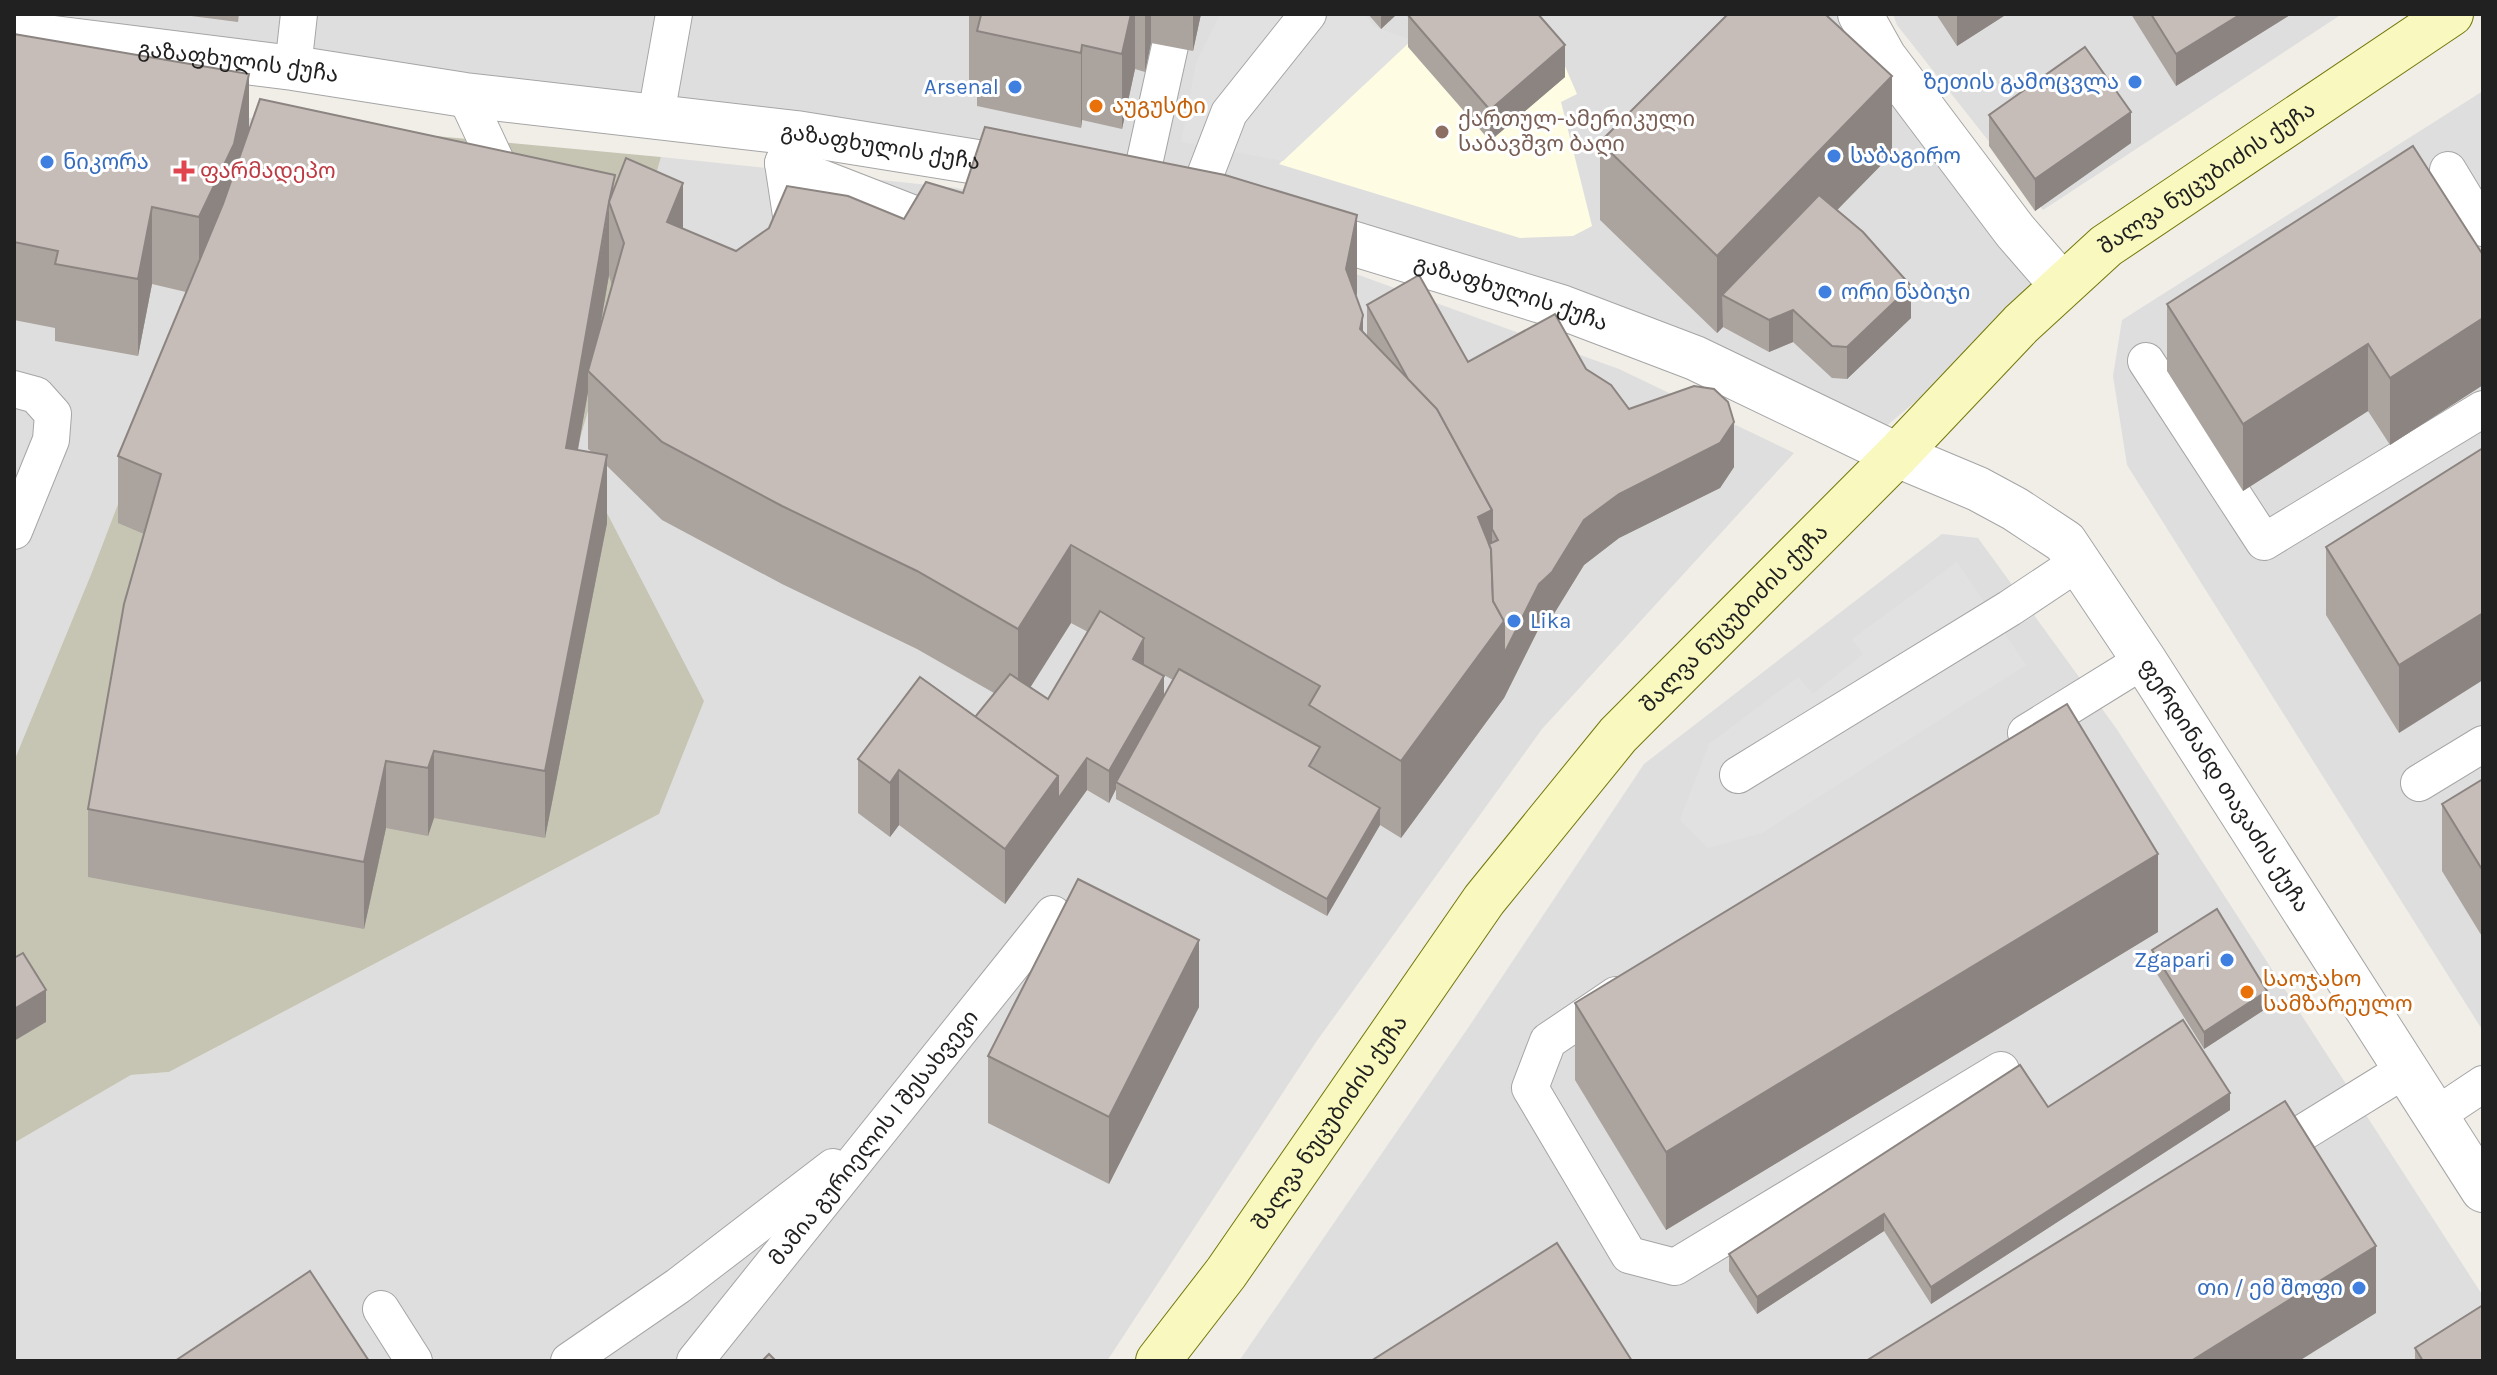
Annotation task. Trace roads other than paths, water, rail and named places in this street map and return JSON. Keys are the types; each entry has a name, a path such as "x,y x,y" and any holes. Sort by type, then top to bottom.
{"main road":[{"name":"შალვა ნუცუბიძის ქუჩა","path":"1158,1361 1226,1273 1484,900 1618,735 1897,455 2061,284 2106,246 2451,14"}],"street":[{"path":"1860,14 1864,61 2061,284"},
{"name":"გაზაფხულის ქუჩა","path":"14,33 293,68 465,95 656,115 789,148 1085,179 1197,196 1561,307 1695,358 1897,455"},
{"name":"ფერდინანდ თავაძის ქუჩა","path":"1897,455 1978,489 2065,542 2144,660 2483,1190"}],"lane":[{"path":"293,68 299,14"},
{"path":"656,115 674,14"},
{"path":"1197,196 1229,113 1308,14"},
{"path":"1139,187 1170,46"},
{"path":"465,95 525,222"},
{"path":"833,239 792,222 789,148 989,241"},
{"path":"2448,170 2483,228"},
{"path":"2146,361 2264,542 2483,409"},
{"path":"14,389 36,395 53,414 51,440 14,531"},
{"path":"1738,775 2010,608 2079,562"},
{"path":"1998,751 2144,660"},
{"path":"2419,783 2483,744"},
{"name":"მამია გურიელის I შესახვევი","path":"695,1361 1053,914"},
{"path":"1649,973 1548,1041 1530,1088 1629,1255 1675,1267 2001,1070"},
{"path":"2236,1174 2406,1069"},
{"path":"2435,1116 2483,1084"},
{"path":"569,1361 678,1286 879,1132"},
{"path":"381,1309 414,1361"}],"place":[{"name":"ზეთის გამოცვლა","path":"2135,82"},
{"name":"Arsenal","path":"1015,87"},
{"name":"აუგუსტი","path":"1096,106"},
{"name":"ქართულ-ამერიკული საბავშვო ბაღი","path":"1442,132"},
{"name":"საბაგირო","path":"1834,156"},
{"name":"ნიკორა","path":"47,162"},
{"name":"ფარმადეპო","path":"184,171"},
{"name":"ორი ნაბიჯი","path":"1825,292"},
{"name":"Lika","path":"1514,621"},
{"name":"Zgapari","path":"2227,960"},
{"name":"საოჯახო სამზარეულო","path":"2247,992"},
{"name":"თი / ემ შოფი","path":"2359,1288"}]}
